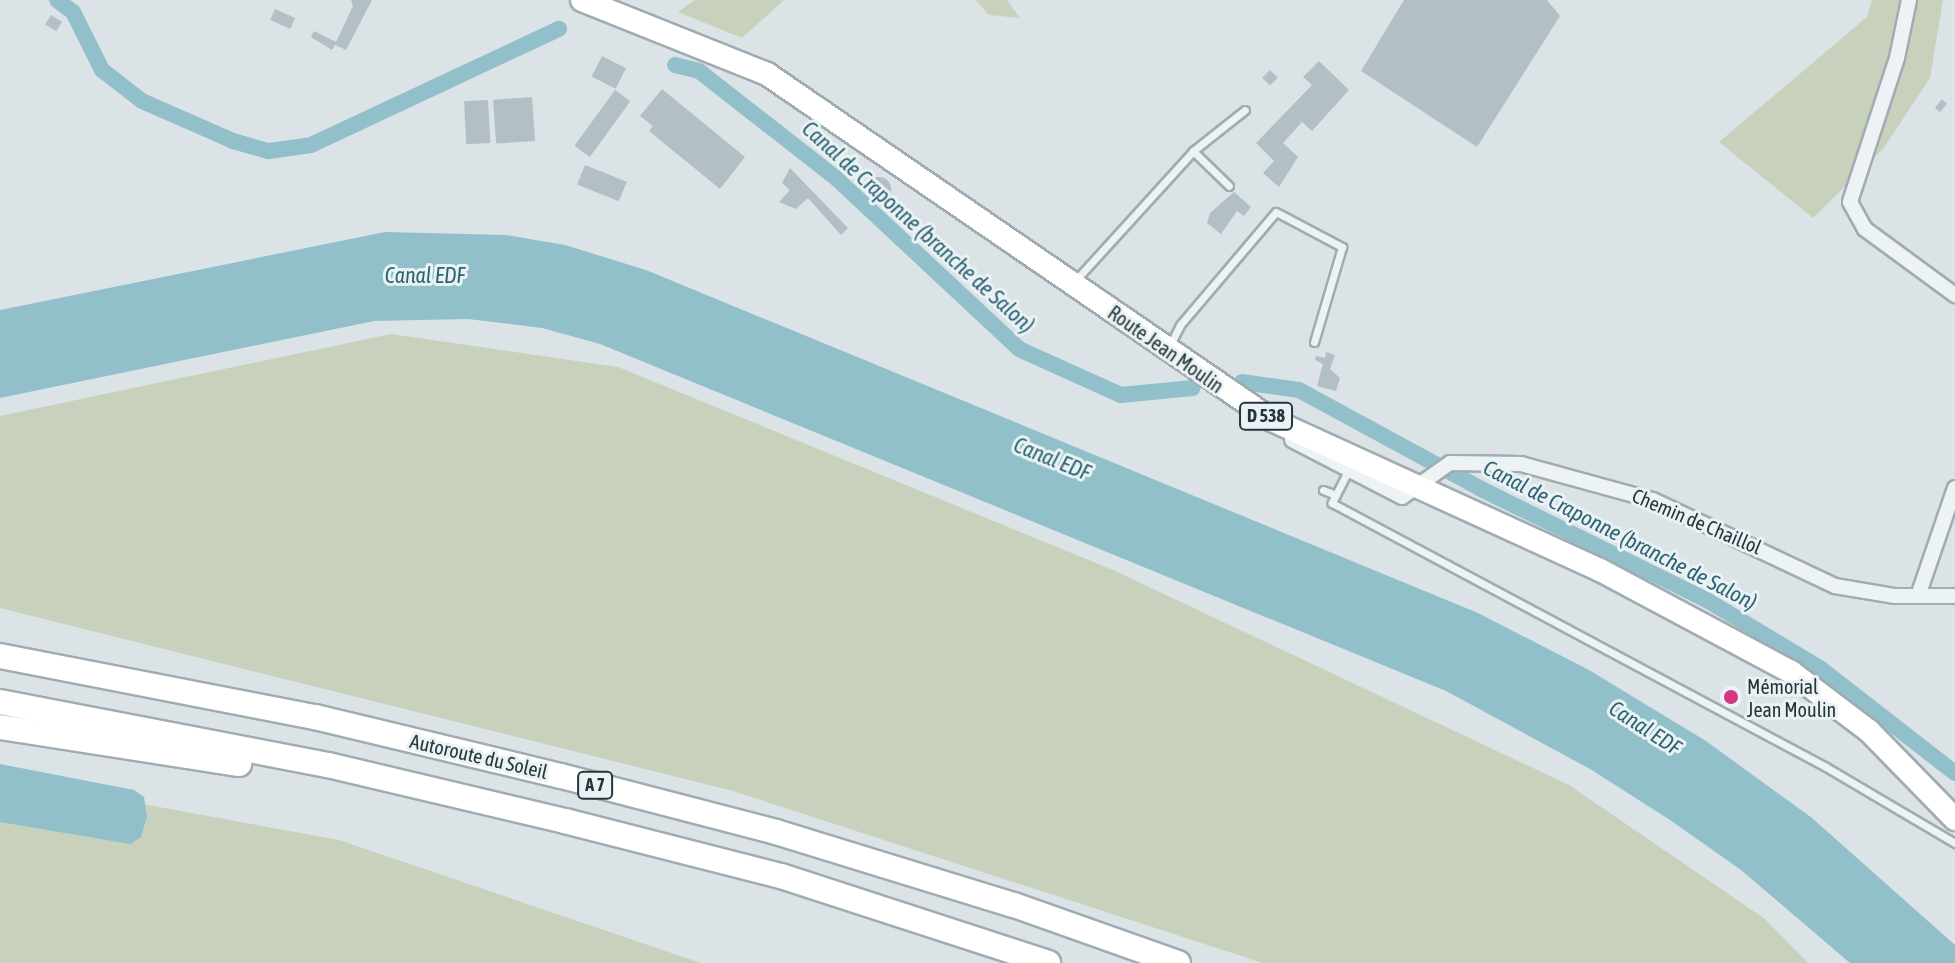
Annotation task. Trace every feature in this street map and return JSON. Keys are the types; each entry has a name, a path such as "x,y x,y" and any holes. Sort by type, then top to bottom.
{"highway":[{"name":"Autoroute du Soleil","path":"0,656 315,717 576,780 999,900 1178,963"},
{"name":"A 7","path":"0,702 328,765 781,876 1048,963"},
{"path":"0,727 295,772 328,765"}],"main road":[{"name":"Route Jean Moulin","path":"582,0 767,74 1246,404 1428,480 1791,672 1869,731 1955,819"}],"street":[{"path":"1909,0 1897,58 1850,202 1865,229 1955,295"},
{"path":"1246,404 1283,435 1402,497 1428,480"},
{"name":"Chemin de Chaillol","path":"1428,480 1450,463 1521,464 1614,487 1779,556 1835,586 1895,596 1919,593 1955,596"},
{"path":"1919,593 1955,488"}],"lane":[{"path":"1072,284 1193,151 1245,110"},
{"path":"1193,151 1229,186"},
{"path":"1167,350 1180,325 1276,212 1342,247 1314,342"},
{"path":"1348,471 1332,503 1826,767 1955,843"},
{"path":"1323,490 1336,495"}],"green space":[{"path":"695,0 784,0 742,38 678,12"},
{"path":"976,0 1007,0 1020,18 989,15"},
{"path":"1872,0 1943,0 1930,78 1883,149 1813,218 1719,142 1867,17"},
{"path":"391,334 618,367 1113,570 1569,785 1765,919 1808,963 1263,963 733,791 0,608 0,416"},
{"path":"0,778 339,840 701,963 0,963"}],"water":[{"name":"Canal EDF","path":"385,232 506,235 565,245 646,270 1478,613 1589,670 1706,741 1812,818 1955,945 1955,963 1850,963 1741,870 1670,820 1590,769 1446,691 600,344 542,328 468,319 374,321 0,398 0,310"},
{"path":"0,764 134,790 144,797 147,816 141,837 130,844 0,822"}],"building":[{"path":"351,0 372,0 346,50 335,45 332,50 311,37 314,31 336,42 353,6"},
{"path":"1404,0 1547,0 1560,16 1477,147 1361,71"},
{"path":"275,9 295,18 290,29 270,20"},
{"path":"51,15 62,22 56,31 45,24"},
{"path":"602,56 626,68 616,89 592,76"},
{"path":"1319,61 1349,90 1312,131 1302,122 1283,143 1298,157 1279,187 1263,173 1274,161 1256,143 1312,85 1303,77"},
{"path":"1270,70 1278,78 1270,86 1262,78"},
{"path":"662,89 745,157 720,189 649,131 653,126 640,116"},
{"path":"615,90 630,101 590,157 574,146"},
{"path":"532,97 535,141 496,144 493,100"},
{"path":"1942,99 1947,104 1940,112 1935,108"},
{"path":"488,100 490,143 466,144 464,101"},
{"path":"585,165 627,182 619,201 577,184"},
{"path":"790,168 848,228 841,235 808,198 796,209 779,202 790,190 782,183"},
{"path":"879,177 888,180 891,189 888,198 879,201 870,198 867,189 870,180"},
{"path":"1234,192 1251,207 1244,216 1237,211 1221,234 1207,223 1210,213"},
{"path":"1326,352 1335,355 1330,369 1340,378 1336,391 1317,386 1323,364 1315,360 1316,356 1325,358"}],"waterway":[{"name":"Canal de Craponne (branche de Salon)","path":"57,0 73,12 102,70 142,101 233,141 269,151 311,145 559,29"},
{"name":"Canal de Craponne (branche de Salon)","path":"675,65 699,71 837,179 1019,349 1121,395 1193,388"},
{"name":"Canal de Craponne (branche de Salon)","path":"1242,382 1299,390 1481,489 1705,599 1820,668 1955,773"}],"place":[{"name":"Mémorial Jean Moulin","path":"1731,697"}]}
